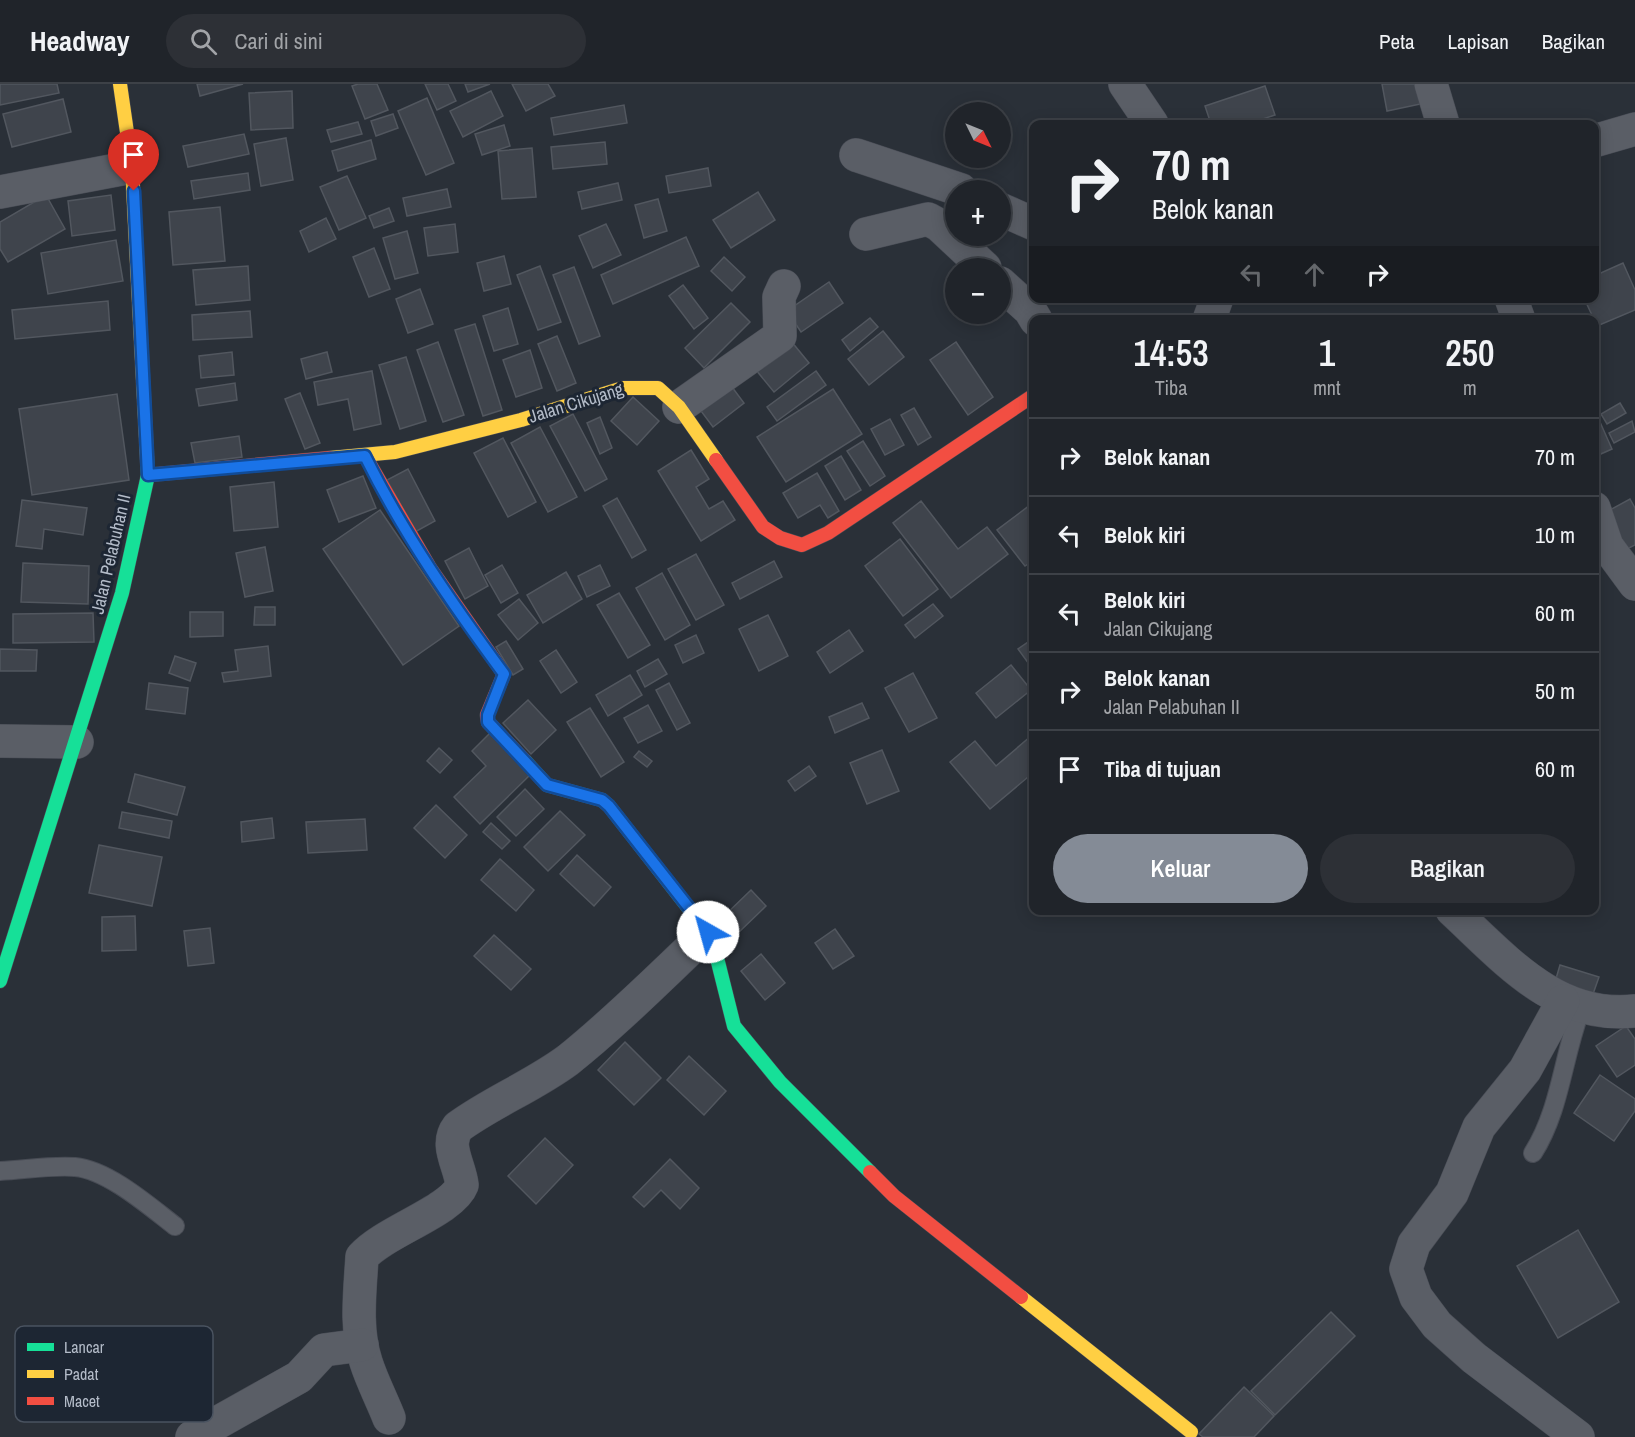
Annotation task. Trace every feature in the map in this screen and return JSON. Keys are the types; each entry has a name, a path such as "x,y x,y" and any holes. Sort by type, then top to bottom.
{"street":[{"name":"Jalan Pelabuhan II","path":"0,981 122,593 148,475 132,167 120,84"},
{"path":"1125,84 1149,120"},
{"path":"1431,84 1442,120"},
{"path":"1599,140 1635,129"},
{"path":"856,155 945,184"},
{"path":"0,192 132,167"},
{"path":"1011,214 1029,222"},
{"path":"866,234 928,219 939,225 975,258"},
{"path":"679,407 780,336 779,297 784,286"},
{"path":"1011,292 1033,315"},
{"name":"Jalan Cikujang","path":"148,475 396,453 520,420 623,388 658,388 679,407 752,515 763,527 780,538 802,545 828,533 1029,398"},
{"path":"365,456 391,506 470,628 504,674 488,715 488,722 547,785 602,800 609,806 708,932 714,943 734,1026 780,1082 894,1196 1191,1432"},
{"path":"1599,523 1607,546 1635,584"},
{"path":"0,741 77,742"},
{"path":"1458,915 1557,996 1619,1012 1635,1011"},
{"path":"389,1418 366,1362 362,1345 360,1330 362,1257 378,1241 455,1198 462,1185 451,1145 452,1134 458,1127 533,1084 567,1060 606,1028 708,932"},
{"path":"1557,996 1525,1070 1479,1127 1452,1193 1414,1244 1406,1269 1416,1297 1437,1325 1474,1358 1578,1437"},
{"path":"192,1437 299,1377 308,1370 316,1355 324,1350 362,1345"}],"lane":[{"path":"1533,1154 1553,1109 1557,996"},
{"path":"0,1171 76,1167 103,1177 132,1194 175,1226"}],"building":[{"path":"0,84 57,84 59,93 0,105"},
{"path":"197,84 243,84 200,96"},
{"path":"377,84 388,110 365,119 352,86"},
{"path":"425,84 448,84 456,101 437,110"},
{"path":"465,84 490,84 468,92"},
{"path":"512,84 548,84 555,96 526,111"},
{"path":"1382,84 1426,84 1430,102 1387,111"},
{"path":"1265,86 1275,115 1259,120 1210,120 1205,106"},
{"path":"292,91 293,128 251,130 249,93"},
{"path":"491,91 503,116 463,137 450,111"},
{"path":"427,98 454,163 426,175 398,111"},
{"path":"63,99 71,132 12,147 3,114"},
{"path":"624,105 627,123 554,135 551,118"},
{"path":"393,114 398,128 376,136 371,121"},
{"path":"358,122 362,134 331,142 327,130"},
{"path":"504,125 510,146 482,155 475,134"},
{"path":"244,134 249,154 188,167 183,146"},
{"path":"286,138 293,180 261,186 254,144"},
{"path":"371,140 376,159 338,171 332,151"},
{"path":"605,142 607,164 553,169 551,147"},
{"path":"532,148 536,197 502,199 498,151"},
{"path":"708,168 711,186 669,193 666,176"},
{"path":"248,173 250,190 194,199 191,181"},
{"path":"347,176 366,218 339,230 320,187"},
{"path":"618,183 622,200 582,209 578,192"},
{"path":"447,189 451,207 407,216 403,198"},
{"path":"758,192 775,220 731,248 713,220"},
{"path":"46,195 65,229 8,262 0,249 0,222"},
{"path":"111,195 115,230 72,236 68,201"},
{"path":"658,199 667,231 644,238 635,205"},
{"path":"220,207 225,261 173,265 169,212"},
{"path":"389,208 394,221 374,228 369,216"},
{"path":"326,218 336,239 309,252 300,231"},
{"path":"455,224 458,252 428,256 424,228"},
{"path":"606,224 621,255 593,268 579,236"},
{"path":"407,231 418,273 395,279 383,238"},
{"path":"686,237 699,266 613,304 601,275"},
{"path":"116,240 123,281 48,294 41,253"},
{"path":"374,248 390,289 369,297 353,257"},
{"path":"504,256 511,284 484,291 477,263"},
{"path":"724,257 745,277 732,291 711,271"},
{"path":"1623,263 1635,290 1635,310 1599,325 1599,315 1592,315 1586,303 1599,303 1599,274"},
{"path":"248,266 250,300 196,305 193,270"},
{"path":"540,266 561,322 538,330 517,275"},
{"path":"574,267 600,336 579,344 553,275"},
{"path":"829,282 843,303 801,332 787,311"},
{"path":"683,285 708,318 694,329 669,296"},
{"path":"420,289 433,324 408,333 396,299"},
{"path":"108,301 110,330 15,339 12,310"},
{"path":"731,303 750,322 704,368 685,348"},
{"path":"508,308 518,344 494,351 483,316"},
{"path":"250,311 252,337 193,340 192,315"},
{"path":"870,318 878,327 850,351 842,340"},
{"path":"475,324 502,410 483,416 455,330"},
{"path":"883,331 904,357 869,385 848,359"},
{"path":"557,336 576,383 557,391 538,344"},
{"path":"791,341 809,363 774,392 756,370"},
{"path":"438,342 464,415 443,422 417,350"},
{"path":"956,342 993,397 968,415 930,360"},
{"path":"530,350 542,388 516,397 503,360"},
{"path":"232,352 234,375 201,378 199,356"},
{"path":"327,352 332,372 306,379 301,359"},
{"path":"406,357 426,421 400,429 379,365"},
{"path":"372,371 381,424 354,430 348,399 318,405 314,382"},
{"path":"816,371 826,385 777,421 767,407"},
{"path":"235,383 237,400 199,406 196,389"},
{"path":"729,383 744,403 713,427 698,407"},
{"path":"833,389 862,434 786,482 757,437"},
{"path":"300,393 320,443 305,449 285,399"},
{"path":"117,394 129,480 32,495 19,409"},
{"path":"633,397 659,421 637,445 611,421"},
{"path":"1620,403 1626,413 1607,424 1601,414"},
{"path":"914,408 931,437 918,445 901,415"},
{"path":"573,414 607,479 585,491 550,426"},
{"path":"600,417 612,448 600,454 587,423"},
{"path":"890,419 904,445 885,455 871,429"},
{"path":"1599,420 1612,449 1599,455"},
{"path":"1632,421 1635,432 1614,443 1609,433"},
{"path":"540,427 577,497 548,512 511,443"},
{"path":"239,436 242,457 195,463 191,443"},
{"path":"503,438 536,502 508,517 474,453"},
{"path":"863,441 885,476 870,486 847,451"},
{"path":"691,450 709,479 696,487 709,509 723,501 735,520 701,541 658,471"},
{"path":"841,456 861,490 845,500 825,466"},
{"path":"408,469 435,521 415,532 387,480"},
{"path":"817,473 839,511 828,518 820,505 798,518 783,493"},
{"path":"363,476 376,508 339,522 327,490"},
{"path":"274,482 278,527 234,531 230,487"},
{"path":"617,498 646,550 632,558 603,506"},
{"path":"1630,499 1635,508 1635,545 1619,553 1599,516"},
{"path":"22,500 87,508 83,535 44,529 42,549 16,546"},
{"path":"921,501 958,549 987,527 1008,554 951,598 893,523"},
{"path":"1029,506 1029,563 1025,566 997,530"},
{"path":"380,510 459,626 403,665 323,549"},
{"path":"900,539 938,589 903,616 865,566"},
{"path":"265,547 273,591 245,597 236,553"},
{"path":"469,548 488,586 465,599 445,561"},
{"path":"696,554 724,605 696,620 668,569"},
{"path":"774,561 782,577 740,599 732,583"},
{"path":"23,563 89,566 88,604 21,602"},
{"path":"502,565 518,593 501,603 485,575"},
{"path":"600,565 610,586 587,597 578,576"},
{"path":"566,572 582,599 543,623 527,595"},
{"path":"662,573 690,625 665,640 636,588"},
{"path":"619,593 650,645 628,658 597,605"},
{"path":"519,599 538,623 518,640 498,615"},
{"path":"933,604 943,616 915,638 905,625"},
{"path":"255,607 275,607 275,625 254,625"},
{"path":"190,612 223,612 223,636 190,637"},
{"path":"93,613 94,642 13,643 13,614"},
{"path":"768,615 788,656 759,671 739,629"},
{"path":"849,630 863,651 830,673 817,652"},
{"path":"696,635 704,653 683,663 675,645"},
{"path":"506,641 523,669 513,675 496,647"},
{"path":"1029,641 1029,664 1018,649"},
{"path":"268,646 271,676 224,682 222,673 238,671 235,650"},
{"path":"0,649 37,650 36,671 0,671"},
{"path":"556,650 577,682 561,693 540,661"},
{"path":"175,656 196,663 190,681 169,673"},
{"path":"658,659 667,674 645,687 637,671"},
{"path":"1011,665 1029,688 1029,692 996,718 976,693"},
{"path":"913,673 937,718 909,732 885,688"},
{"path":"630,675 642,695 608,716 596,695"},
{"path":"149,683 188,688 185,714 146,709"},
{"path":"669,683 690,723 677,730 656,690"},
{"path":"528,700 556,730 531,754 503,723"},
{"path":"862,703 869,718 835,733 829,717"},
{"path":"648,705 662,731 638,743 624,718"},
{"path":"590,708 624,762 601,777 567,722"},
{"path":"490,733 531,774 480,824 454,797 486,766 472,751"},
{"path":"1029,738 1029,776 990,809 950,762 975,741 996,766"},
{"path":"439,748 452,760 440,773 427,761"},
{"path":"882,750 899,791 867,804 850,763"},
{"path":"639,751 652,761 647,767 634,757"},
{"path":"809,766 816,776 795,791 788,781"},
{"path":"135,774 185,787 177,815 128,802"},
{"path":"525,789 544,809 516,836 497,817"},
{"path":"436,805 467,835 445,858 414,828"},
{"path":"560,811 585,835 548,871 524,847"},
{"path":"122,812 172,821 169,838 119,828"},
{"path":"272,818 274,838 242,842 241,822"},
{"path":"365,819 367,850 308,853 306,822"},
{"path":"491,823 510,841 502,849 483,832"},
{"path":"99,845 162,857 152,906 89,893"},
{"path":"577,855 611,887 594,906 560,874"},
{"path":"500,859 534,890 516,911 481,880"},
{"path":"751,890 766,906 737,934 722,918"},
{"path":"135,916 136,950 102,951 102,917"},
{"path":"210,928 214,963 188,966 184,931"},
{"path":"835,929 854,956 833,969 815,943"},
{"path":"494,935 531,969 511,990 474,956"},
{"path":"761,954 785,983 765,1000 741,971"},
{"path":"1560,965 1599,977 1593,994 1555,982"},
{"path":"1626,1026 1635,1039 1635,1065 1617,1077 1596,1046"},
{"path":"625,1042 661,1078 634,1105 598,1070"},
{"path":"689,1056 726,1091 704,1115 667,1080"},
{"path":"1600,1075 1635,1099 1635,1111 1614,1141 1574,1113"},
{"path":"545,1138 573,1165 536,1204 508,1176"},
{"path":"670,1159 699,1188 680,1209 661,1190 644,1207 633,1197"},
{"path":"1578,1230 1619,1302 1558,1338 1517,1266"},
{"path":"1331,1312 1355,1336 1275,1415 1251,1391"},
{"path":"1244,1387 1274,1416 1254,1437 1203,1437 1199,1434"}],"traffic: fast":[{"path":"0,981 122,593 148,475 147,458"},
{"path":"525,761 547,785 602,800 609,806 712,938 734,1026 780,1082 870,1172"}],"traffic: slow":[{"path":"120,84 132,167 147,458"},
{"path":"330,458 395,452 521,420 623,388 658,388 679,407 716,460"},
{"path":"1021,1297 1191,1432"}],"traffic: jam":[{"path":"716,460 763,527 780,538 802,545 828,533 1029,398"},
{"path":"365,456 430,568 504,674 487,715 488,722 525,761"},
{"path":"148,475 330,458"},
{"path":"870,1172 894,1196 1021,1297"}],"route":[{"path":"134,191 148,475 365,456 385,497 470,628 504,674 505,679 488,715 488,722 541,781 547,785 602,800 609,806 708,932"}]}
